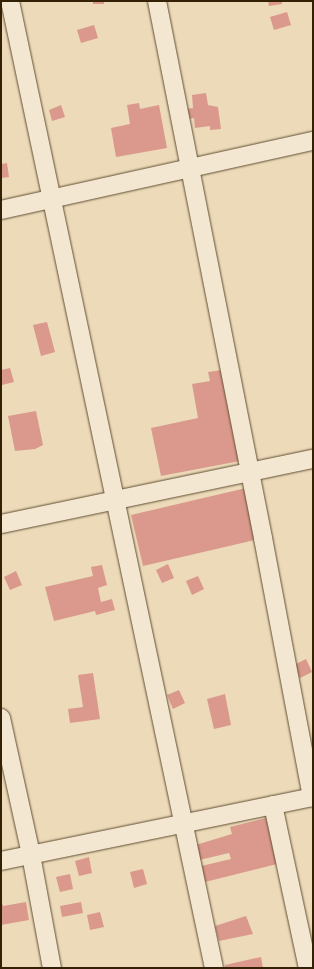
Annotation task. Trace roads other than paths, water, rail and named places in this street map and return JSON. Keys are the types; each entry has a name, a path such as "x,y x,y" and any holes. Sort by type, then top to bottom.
{"street":[{"path":"10,1 214,968"},
{"path":"1,862 313,797 156,1"},
{"path":"1,210 313,141"},
{"path":"1,524 313,459"},
{"path":"1,718 52,968"},
{"path":"273,805 308,968"}]}
